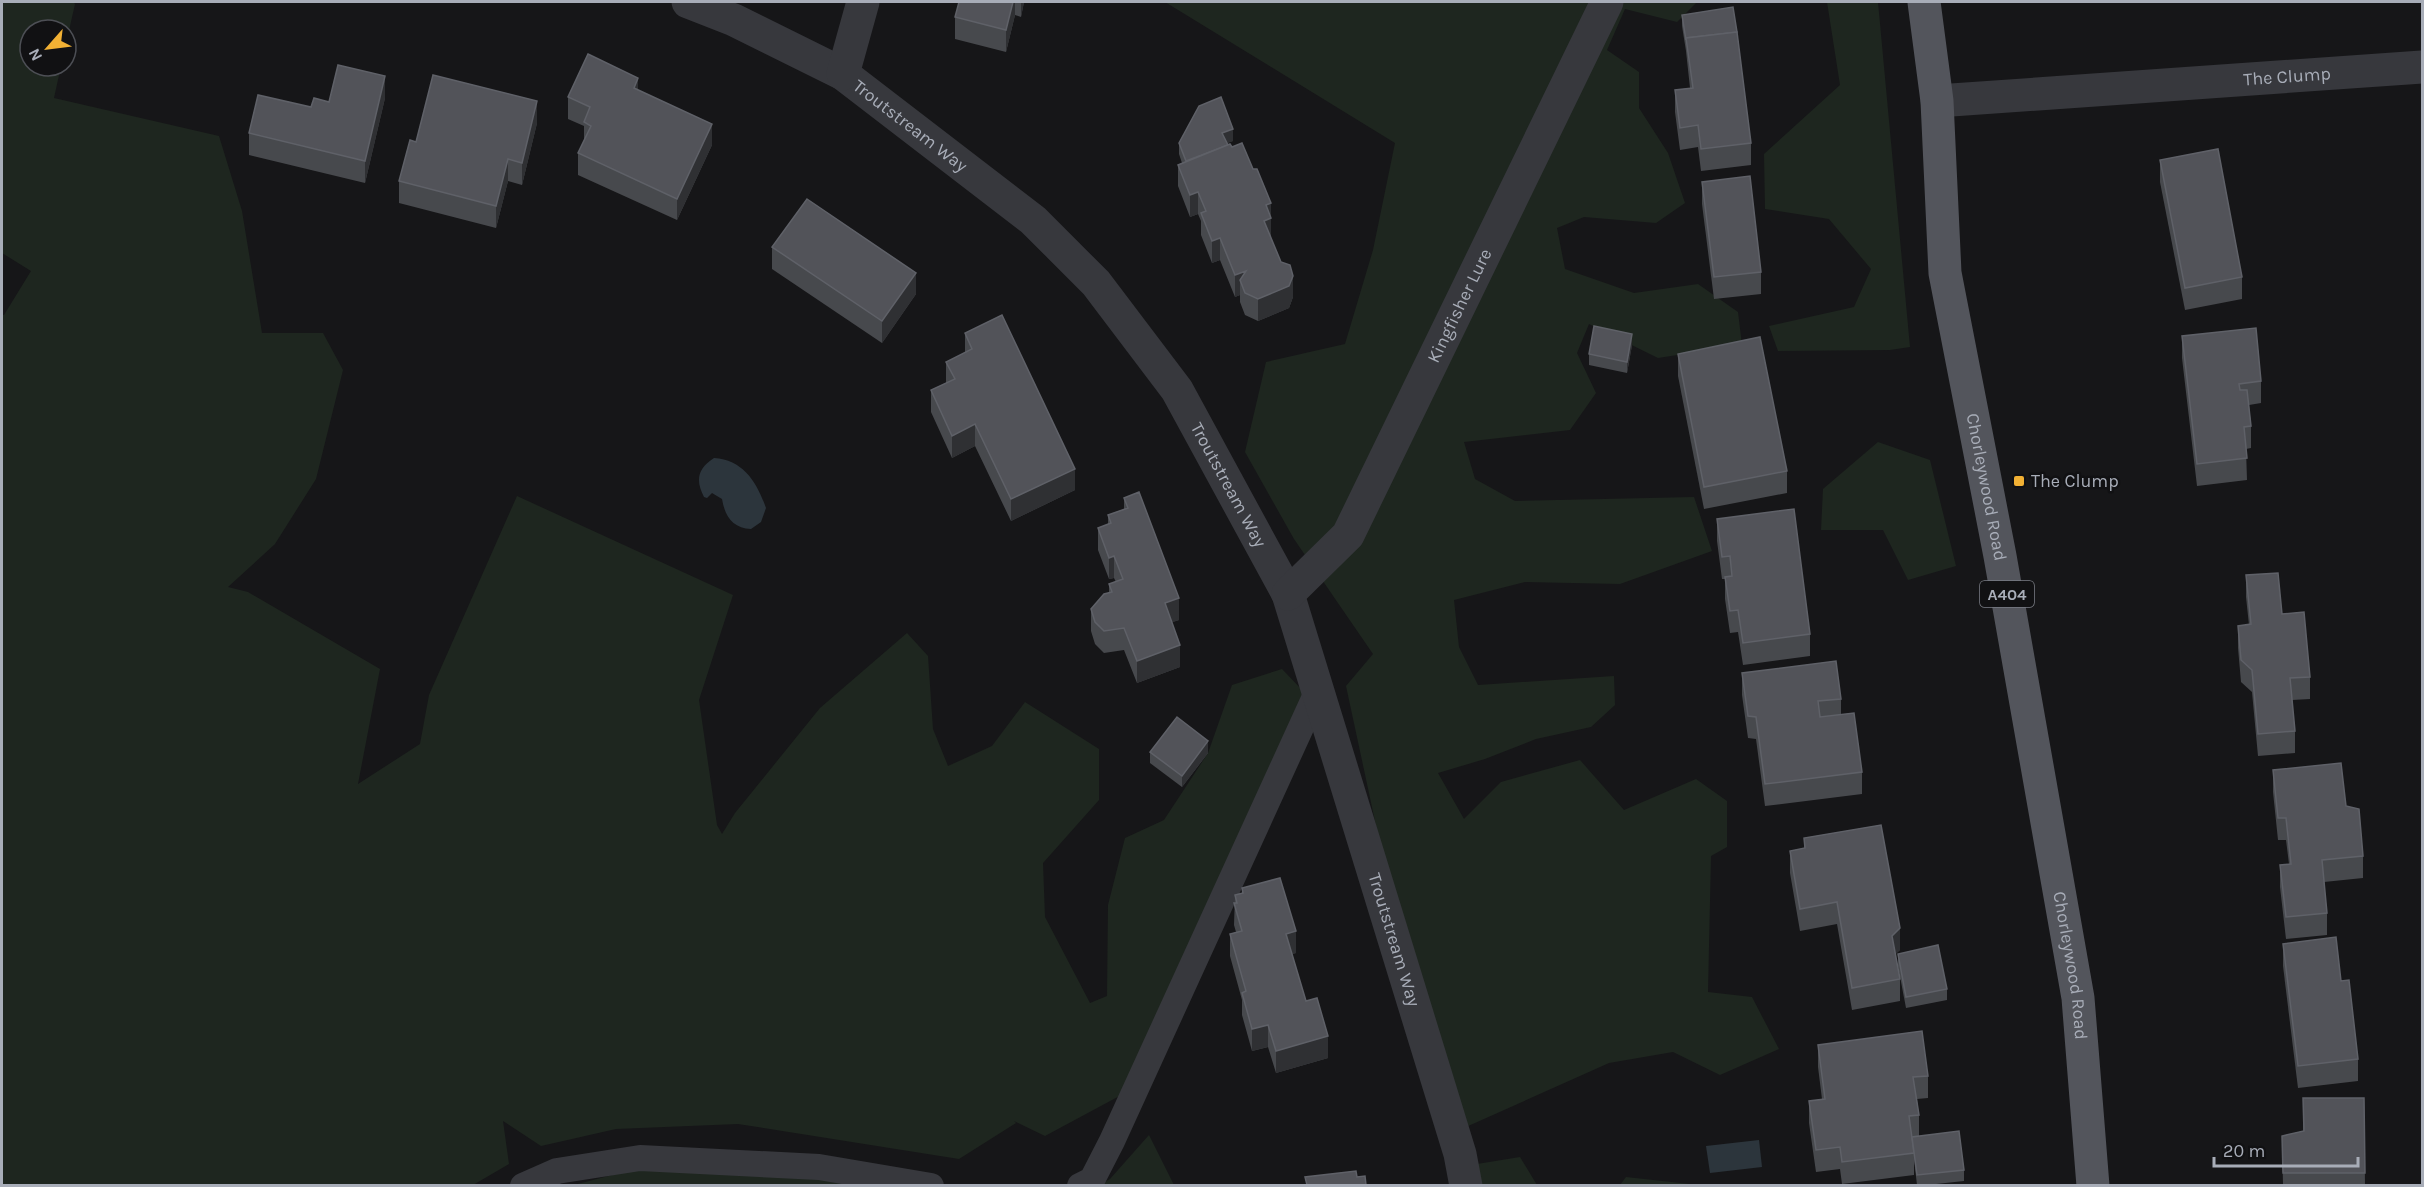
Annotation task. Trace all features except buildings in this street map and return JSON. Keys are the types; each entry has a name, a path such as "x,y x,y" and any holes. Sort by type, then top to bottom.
{"main road":[{"name":"Chorleywood Road","path":"1924,2 1936,102 1945,273 2000,556 2078,998 2093,1185"}],"street":[{"name":"Troutstream Way","path":"688,2 734,20 843,74 1033,220 1096,283 1177,390 1288,594 1319,688 1460,1154 1466,1185"},
{"path":"843,74 863,2"},
{"name":"Kingfisher Lure","path":"1288,594 1348,535 1607,2"},
{"name":"The Clump","path":"1936,102 2422,67"}],"lane":[{"path":"1080,1185 1092,1180 1112,1142 1319,688"},
{"path":"523,1185 557,1171 640,1158 819,1167 931,1185"}],"shaded area":[{"path":"2,2 73,2 75,4 72,18 18,18 18,78 58,78 54,98 219,136 242,211 262,333 323,333 343,370 316,479 275,544 228,587 248,592 380,669 358,784 420,744 429,695 517,496 733,595 699,700 717,825 722,834 735,813 820,708 907,633 928,656 933,729 948,766 992,746 1025,702 1099,749 1099,800 1043,863 1045,917 1090,1003 1107,996 1108,905 1125,838 1164,820 1208,753 1232,685 1282,669 1305,693 1125,1093 1045,1136 1014,1121 1016,1123 959,1159 738,1124 616,1129 541,1146 503,1121 509,1164 473,1185 2,1185 2,315 31,271 2,253"},
{"path":"1165,2 1697,2 1677,22 1625,9 1607,50 1639,72 1639,108 1668,153 1685,203 1656,223 1584,217 1557,228 1565,269 1634,293 1698,284 1738,312 1742,345 1658,358 1589,324 1577,353 1596,393 1570,430 1464,442 1475,479 1515,501 1694,497 1712,551 1620,584 1525,582 1454,600 1459,647 1478,685 1614,676 1615,705 1591,727 1536,739 1485,759 1438,773 1464,819 1501,782 1580,760 1624,810 1696,779 1727,801 1727,847 1711,856 1708,992 1752,997 1779,1049 1720,1075 1673,1052 1609,1063 1466,1127 1378,835 1346,686 1373,654 1294,539 1245,452 1266,362 1345,344 1373,250 1395,143"},
{"path":"1827,2 1878,2 1910,347 1890,350 1778,351 1769,326 1854,307 1871,269 1829,219 1765,209 1764,154 1840,85"},
{"path":"1878,442 1930,460 1956,566 1908,580 1883,530 1821,530 1823,489"},
{"path":"714,458 734,463 754,482 766,508 761,522 751,529 739,526 731,520 725,511 722,499 712,493 707,498 704,497 699,480 701,470"},
{"path":"1149,1135 1174,1185 1098,1186 1110,1179"},
{"path":"1759,1140 1762,1167 1710,1173 1706,1146"},
{"path":"1520,1157 1537,1185 1480,1185 1477,1164"},
{"path":"639,1168 804,1175 875,1186 570,1186"},
{"path":"1626,1177 1699,1185 1620,1185"}],"place":[{"name":"The Clump","path":"2019,481"}]}
